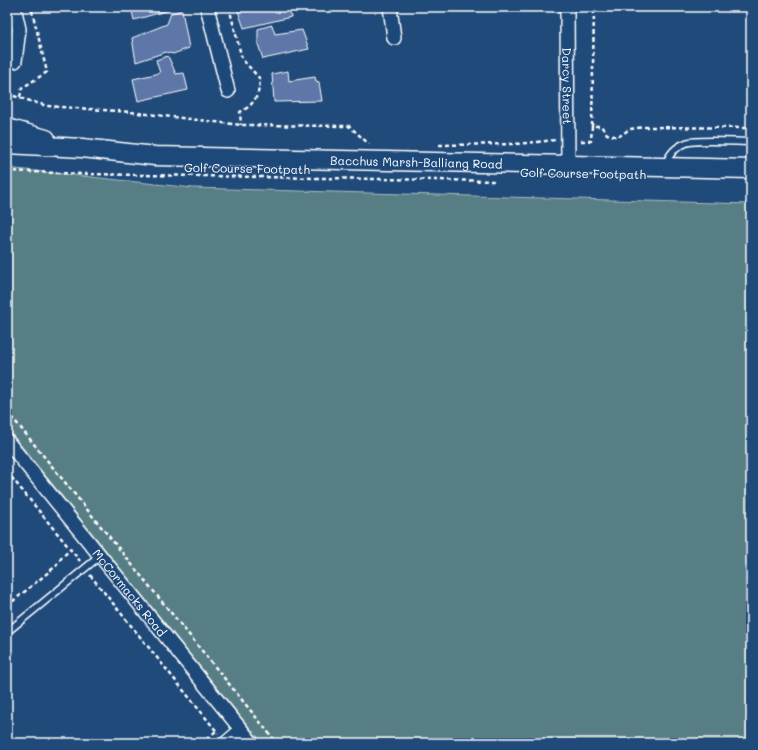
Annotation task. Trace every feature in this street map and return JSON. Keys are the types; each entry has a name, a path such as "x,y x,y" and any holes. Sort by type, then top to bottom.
{"street":[{"path":"14,7 19,29 15,61"},
{"path":"207,7 228,91"},
{"path":"390,7 394,38"},
{"name":"Darcy Street","path":"567,7 568,165"},
{"name":"Bacchus Marsh-Balliang Road","path":"7,128 82,148"},
{"name":"Bacchus Marsh-Balliang Road","path":"7,144 82,148 155,156 751,169"},
{"name":"McCormacks Road","path":"8,444 252,743"},
{"path":"226,743 242,730"}],"lane":[{"path":"665,168 669,156 676,148 687,142 751,142"},
{"path":"7,632 100,556"}],"path":[{"path":"20,97 22,88 47,72 31,7"},
{"path":"229,7 242,59 260,79 257,98 249,107 240,112 241,125"},
{"path":"592,126 594,7"},
{"path":"7,94 47,106 130,112 241,125 349,126 367,144"},
{"name":"Golf Course Footpath","path":"7,171 91,174 498,181"},
{"path":"7,411 8,415 277,743"},
{"path":"7,472 226,743"},
{"path":"7,606 56,566 70,550"},
{"path":"202,743 216,731"}],"green space":[{"path":"7,168 193,188 751,204 751,743 262,743 7,428"}],"building":[{"path":"131,7 180,7 134,20"},
{"path":"241,7 288,7 291,17 244,28 238,11 242,9"},
{"path":"182,10 189,48 173,54 166,52 136,62 132,38 167,24 171,13"},
{"path":"272,25 275,34 302,30 309,49 263,59 258,44 258,29"},
{"path":"168,56 176,74 184,73 188,90 138,101 133,79 160,73 156,60"},
{"path":"288,71 289,81 315,77 316,81 319,82 322,101 274,102 272,74"}]}
